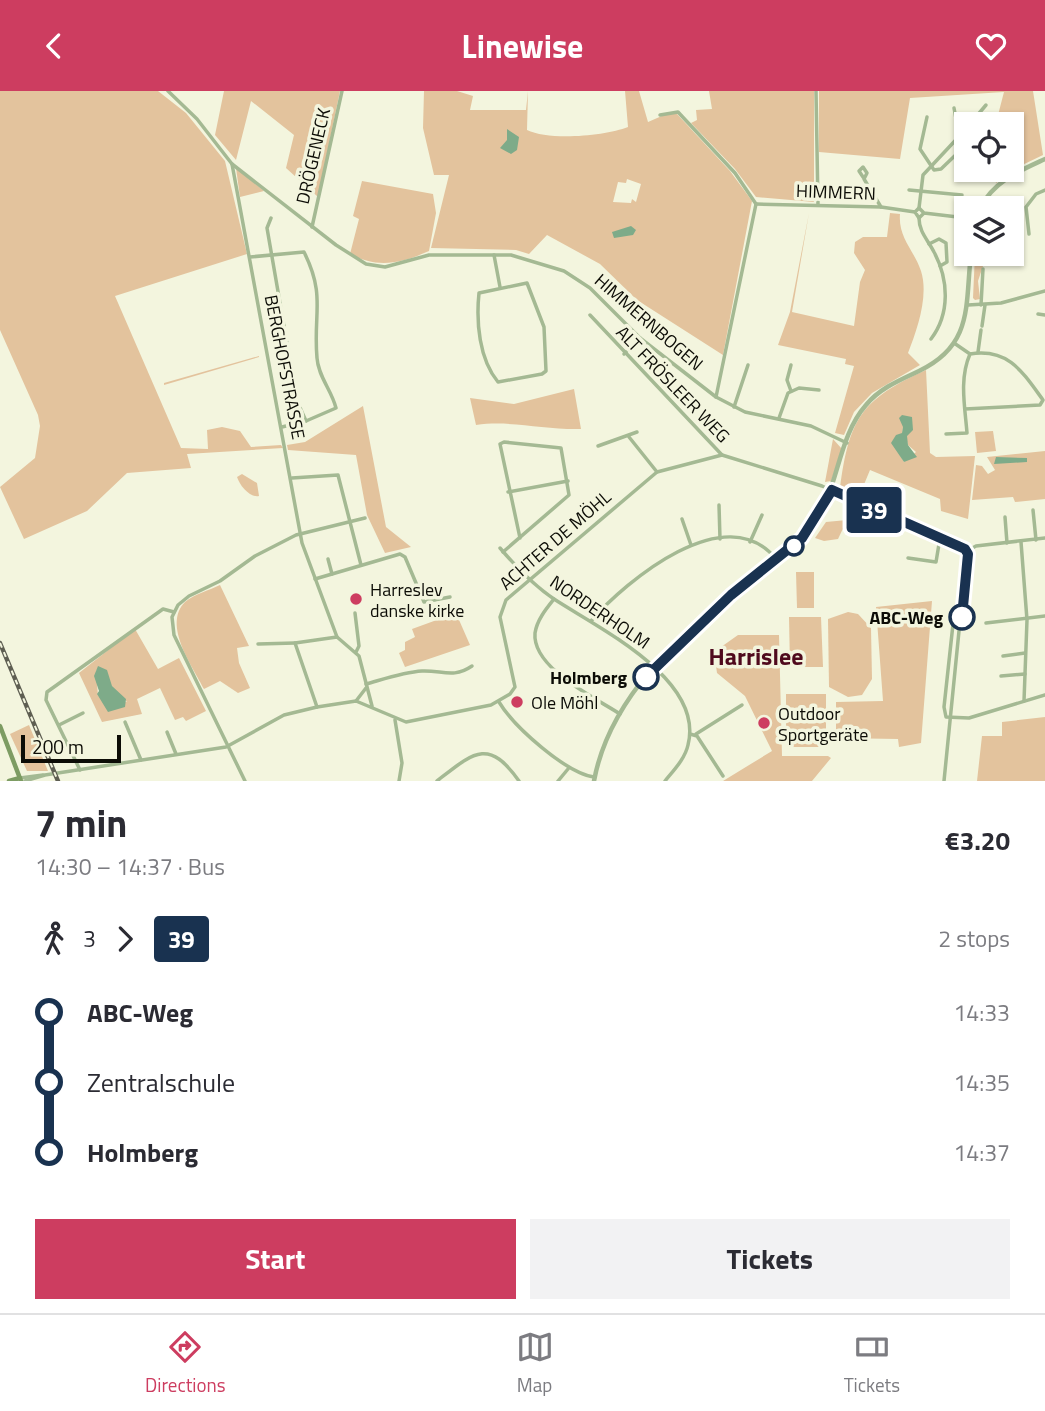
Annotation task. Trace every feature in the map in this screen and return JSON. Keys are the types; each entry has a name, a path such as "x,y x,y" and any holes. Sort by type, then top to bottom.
{"main road":[{"path":"0,726 22,780 9,781"}],"street":[{"name":"BERGHOFSTRASSE","path":"168,91 176,94 232,164 301,533 337,637"},
{"name":"DRÖGENECK","path":"312,226 342,91"},
{"path":"816,91 818,205"},
{"path":"980,112 986,105"},
{"path":"660,115 678,112 735,173 756,204 716,397"},
{"path":"927,117 919,144 930,166 941,169 954,157"},
{"path":"931,339 944,314 945,286 940,266 920,230 919,218 915,212 919,208 923,175 954,141"},
{"path":"987,196 1002,181 1045,159"},
{"path":"232,164 352,257 375,266 392,266 429,255 494,255 500,287"},
{"path":"863,177 881,207"},
{"path":"909,190 962,195"},
{"path":"1029,234 1026,207 1036,194 1045,190"},
{"name":"HIMMERN","path":"756,204 881,207 915,212"},
{"path":"919,208 924,213 954,217"},
{"path":"919,218 924,213"},
{"path":"271,218 267,227 297,401 306,421"},
{"path":"929,244 939,239 946,243 947,262 940,266"},
{"path":"250,257 304,251 316,275 320,295 317,359 336,407 306,421 282,427"},
{"name":"HIMMERNBOGEN","path":"494,255 518,255 549,265 590,288 640,338 716,397 734,407 811,426 847,443"},
{"path":"22,780 226,747 284,715 356,701 395,720 412,722 499,702 511,719 569,768 594,779 603,745 620,714 654,667 731,595 802,538 832,490 858,416 873,397 933,364 954,344 968,305 970,266"},
{"path":"978,352 983,305 980,281 983,269"},
{"path":"527,283 533,292 546,339 546,371 542,375 501,382 496,381 491,371 479,332 479,293 500,287 527,283"},
{"path":"968,305 983,305 1045,291"},
{"path":"1038,313 1045,315"},
{"name":"ALT FRÖSLEER WEG","path":"590,315 722,455 832,490 967,551"},
{"path":"624,354 640,338"},
{"path":"954,344 970,354 994,352 1006,357 1044,403 965,409"},
{"path":"946,434 967,433 963,378 970,354"},
{"path":"734,407 748,365"},
{"path":"791,365 787,380 791,391"},
{"path":"779,418 784,398 791,391 819,390"},
{"path":"598,446 637,432"},
{"path":"629,437 657,472"},
{"path":"505,442 561,448 568,481 569,495 520,538 500,446 505,442"},
{"name":"ACHTER DE MÖHL","path":"499,702 515,687 500,612 506,600 657,472 722,455"},
{"path":"292,478 338,475 361,565"},
{"path":"508,492 568,481"},
{"path":"719,505 719,539"},
{"path":"1033,510 1036,540"},
{"path":"750,542 762,516"},
{"path":"1005,517 1007,544"},
{"path":"245,781 226,747 174,635 171,623 174,611 189,596 301,533 365,518"},
{"path":"682,519 691,545"},
{"name":"NORDERHOLM","path":"520,538 502,550 529,580 654,667 680,700 690,734"},
{"path":"908,558 936,562 940,538"},
{"path":"944,781 967,551 976,546 1045,538"},
{"path":"591,621 639,577 675,552 691,545 719,539 750,542 765,547 776,559"},
{"path":"1021,542 1027,620 1024,701"},
{"path":"315,579 403,555 424,602 450,597"},
{"path":"328,559 332,573"},
{"path":"964,598 954,615 944,707 946,717 951,719 987,713 1045,695"},
{"path":"554,599 537,627 535,639 540,655 551,668 620,714"},
{"path":"80,770 46,699 47,692 104,653 145,619 163,609 174,611"},
{"path":"355,613 359,646 356,652"},
{"path":"986,623 1045,617"},
{"path":"258,644 295,643 337,637 356,652 373,708"},
{"path":"295,643 317,707"},
{"path":"1003,656 1026,653"},
{"path":"356,701 366,686 421,671 445,675 459,673 472,666"},
{"path":"1001,676 1025,674"},
{"path":"665,781 683,757 690,734 696,734 742,705"},
{"path":"60,725 83,713"},
{"path":"395,720 402,763 399,781"},
{"path":"125,722 141,760"},
{"path":"167,732 176,754"},
{"path":"696,734 723,776"},
{"path":"438,781 470,757 488,754 502,758 519,781"},
{"path":"558,781 569,768"}],"shaded area":[{"path":"0,91 158,91 186,113 225,161 247,254 115,296 181,448 208,449 207,430 222,427 240,431 251,447 281,445 283,448 187,454 191,468 127,473 87,511 24,539 0,487 35,458 40,426 38,415 0,330"},
{"path":"224,91 340,91 318,197 286,168 294,135 251,101 236,160 215,135"},
{"path":"424,91 457,91 473,96 470,110 526,110 528,91 527,130 549,135 592,135 628,127 625,91 639,91 648,122 671,112 677,114 730,171 752,201 723,355 637,300 600,264 547,235 529,254 516,250 431,248 449,175 434,175 423,128","holes":["627,179 641,184 636,202 632,199 631,203 613,202 618,182 626,183"]},
{"path":"709,91 814,91 814,202 756,197 735,169 691,123 697,120 696,110 712,109"},
{"path":"819,91 1033,91 1043,155 1024,164 1024,112 999,112 1004,92 910,98 900,159 819,152"},
{"path":"507,129 519,137 517,150 511,154 500,148 507,140"},
{"path":"236,168 264,191 240,197"},
{"path":"362,181 433,194 436,213 429,251 390,263 370,262 350,254 359,219 353,216"},
{"path":"809,213 792,312 854,326 860,282 865,270 854,253 855,242 863,237 887,237 890,213 900,214 901,230 918,264 923,281 921,313 908,353 920,365 872,393 854,412 844,435 835,433 854,366 845,364 846,359 778,345 790,312"},
{"path":"631,226 636,230 633,235 614,238 612,232"},
{"path":"974,266 983,266 978,281 980,299 973,298"},
{"path":"259,357 164,385 164,383"},
{"path":"926,370 930,453 936,457 975,456 968,519 941,511 940,499 870,470 858,499 840,489 848,445 862,414 887,391","holes":["903,427 908,445 916,452 904,462 900,455"]},
{"path":"574,389 581,429 476,425 470,398 514,404"},
{"path":"363,406 386,527 411,547 385,553 367,515 356,455 288,450 287,445 305,442"},
{"path":"902,415 912,417 913,430 907,436 908,445 917,457 904,462 891,443 896,435 902,433 903,427 899,418"},
{"path":"993,431 996,451 977,453 975,432"},
{"path":"833,439 842,449 831,481 825,482"},
{"path":"1045,451 1045,499 1015,502 1013,497 972,500 976,465 982,466 988,474 995,470 987,457"},
{"path":"996,457 1027,458 1027,462 994,464"},
{"path":"242,474 257,483 259,496 252,495 243,487 237,477"},
{"path":"847,520 838,539 824,541 815,538 826,522"},
{"path":"796,572 814,572 814,608 797,608"},
{"path":"220,585 249,646 237,648 239,663 250,688 238,693 220,681 204,689 187,658 178,634 179,611 185,602"},
{"path":"932,601 921,743 899,747 898,739 836,738 836,702 883,701 876,607"},
{"path":"848,612 858,614 871,628 872,679 862,695 848,697 829,687 828,619"},
{"path":"456,613 470,645 405,667 399,653 405,650 405,642 415,637 412,629"},
{"path":"789,617 821,617 823,667 790,667"},
{"path":"135,629 158,669 179,658 206,711 186,721 183,717 175,720 160,688 137,699 142,714 102,722 79,673","holes":["96,670 127,702 98,696"]},
{"path":"738,635 779,635 782,756 831,758 812,781 723,781 772,751 745,696 717,673 714,652"},
{"path":"98,666 107,670 112,686 126,699 125,707 108,712 97,694 99,691 94,676"},
{"path":"786,694 826,694 826,747 786,747"},
{"path":"1045,717 1045,781 977,781 982,736 1002,736 1002,722"},
{"path":"29,725 48,771 27,771 10,734"}],"railway":[{"path":"0,643 58,781"}],"bus line":[{"name":"39","path":"646,677 731,595 802,538 832,490 965,549 968,554 962,617"}],"place":[{"name":"Harreslev danske kirke","path":"356,599"},
{"name":"ABC-Weg","path":"962,617"},
{"name":"Holmberg","path":"646,677"},
{"name":"Ole Möhl","path":"517,702"},
{"name":"Outdoor Sportgeräte","path":"764,723"}],"district":[{"name":"Harrislee","path":"756,656"}]}
